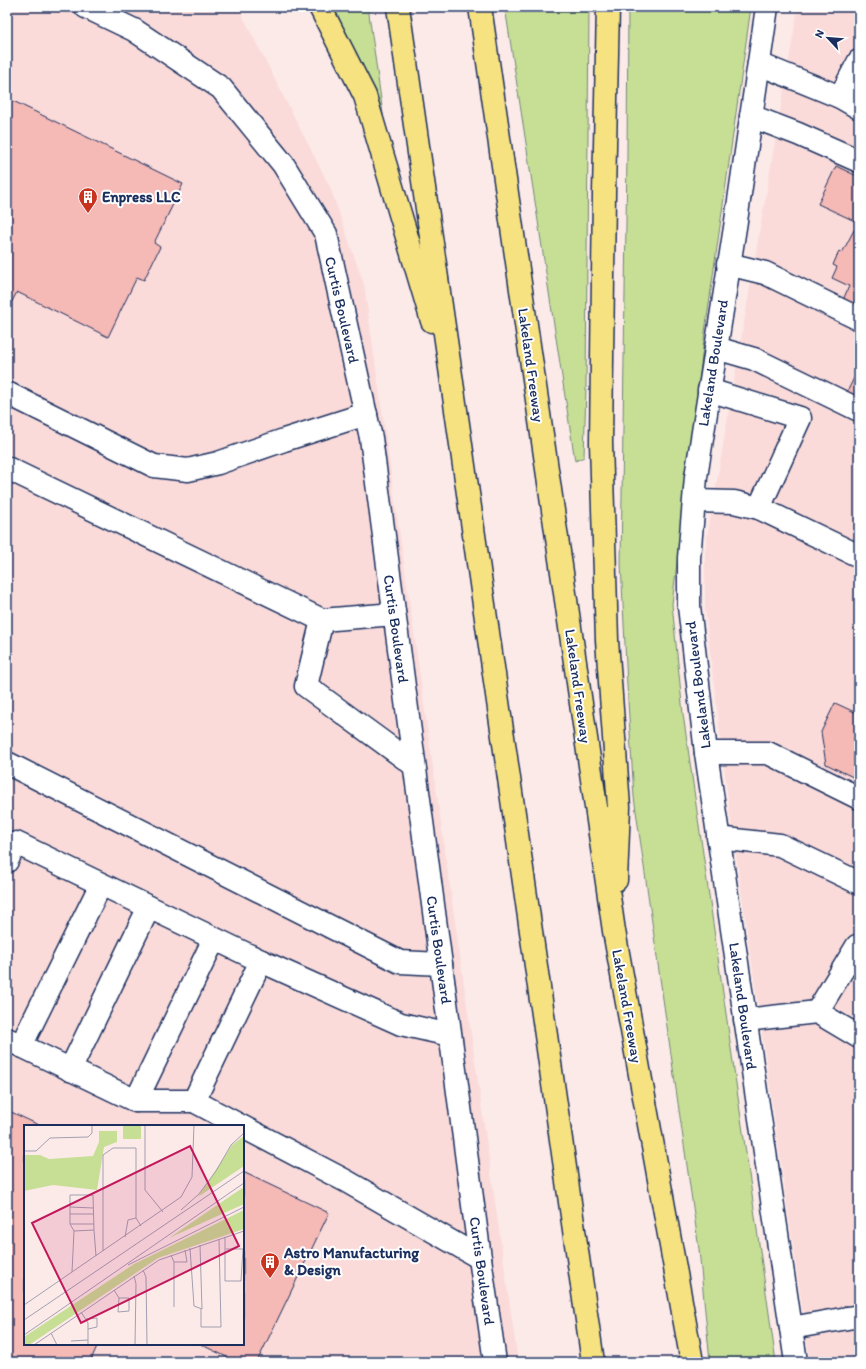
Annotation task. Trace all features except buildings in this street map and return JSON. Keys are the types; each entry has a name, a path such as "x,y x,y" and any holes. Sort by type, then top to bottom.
{"highway":[{"path":"320,7 365,96 453,393"},
{"path":"398,7 593,1362"},
{"name":"Lakeland Freeway","path":"480,7 614,931 692,1362"},
{"path":"608,7 604,193 602,443 607,640 619,807 614,931"}],"street":[{"name":"Curtis Boulevard","path":"86,7 134,30 221,88 283,164 326,234 371,438 495,1362"},
{"name":"Lakeland Boulevard","path":"767,7 696,477 689,558 689,606 706,753 718,838 796,1362"},
{"path":"840,97 859,61"},
{"path":"759,64 840,97 859,108"},
{"path":"751,116 798,134 859,161"},
{"path":"728,264 765,273 859,319"},
{"path":"716,348 754,359 859,410"},
{"path":"709,390 800,418 759,508"},
{"path":"7,393 154,466 188,470 218,463 366,414"},
{"path":"7,468 322,620 394,614"},
{"path":"694,500 734,502 759,508 859,556"},
{"path":"322,620 306,686 414,764"},
{"path":"706,753 768,753 859,798"},
{"path":"7,763 400,962 441,964"},
{"path":"718,838 780,845 859,883"},
{"path":"7,861 16,844 214,939 400,1024 450,1035"},
{"path":"101,884 14,1043 136,1101 194,1102 240,1125"},
{"path":"70,1070 149,907"},
{"path":"136,1101 214,939"},
{"path":"817,1012 857,946 859,946"},
{"path":"194,1102 261,961"},
{"path":"745,1020 817,1012 859,1037"},
{"path":"244,1127 346,1181 480,1258"},
{"path":"791,1328 859,1314"}],"shaded area":[{"path":"7,7 238,7 330,187 364,284 518,1362 7,1362"},
{"path":"798,7 859,7 859,1362 810,1362 729,808 705,611 705,550"}],"green space":[{"path":"333,7 368,7 384,121"},
{"path":"505,7 589,7 586,387 584,457 575,461"},
{"path":"628,7 751,7 704,339 672,604 683,714 776,1362 710,1362 699,1249 634,797 621,563"}],"place":[{"name":"Enpress LLC","path":"88,214"},
{"name":"Astro Manufacturing & Design","path":"270,1279"}]}
